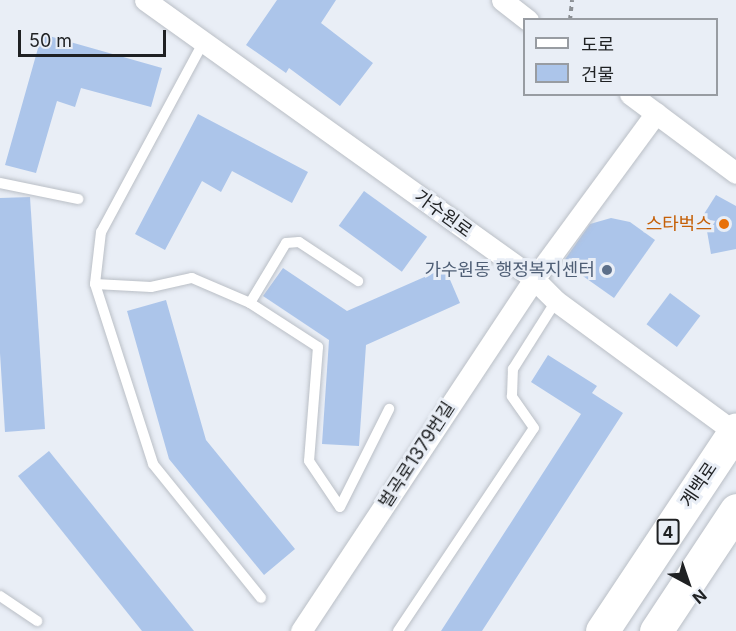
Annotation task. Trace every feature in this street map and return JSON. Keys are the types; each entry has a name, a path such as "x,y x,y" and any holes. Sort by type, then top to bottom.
{"main road":[{"name":"계백로","path":"602,631 735,431"},
{"path":"656,631 736,510"}],"street":[{"name":"가수원로","path":"146,0 534,279 556,301 735,431"},
{"path":"502,0 525,18"},
{"path":"633,96 736,173"},
{"name":"벌곡로1379번길","path":"301,631 534,279 656,113"}],"lane":[{"path":"204,41 101,232 95,284 153,464 261,598"},
{"path":"0,183 78,199"},
{"path":"250,303 286,243 299,242 358,281"},
{"path":"95,284 151,287 192,278 250,303 318,347 309,461 340,507 389,409"},
{"path":"398,631 534,428 512,396 513,369 556,301"},
{"path":"0,596 37,621"}],"path":[{"path":"570,18 572,0"}],"building":[{"path":"277,0 336,0 321,23 373,63 340,106 289,68 286,73 246,45"},
{"path":"42,34 162,68 151,107 81,88 75,107 57,101 36,173 5,165"},
{"path":"198,114 308,172 292,203 232,171 221,192 202,181 165,250 135,234"},
{"path":"364,191 427,237 402,272 339,226"},
{"name":"스타벅스","path":"716,195 736,206 736,249 711,254 704,214"},
{"path":"30,197 45,429 5,432 0,353 0,198"},
{"path":"611,218 630,222 655,240 614,298 563,262 590,224"},
{"path":"283,268 347,311 445,268 460,303 366,345 359,446 322,444 329,340 263,296"},
{"path":"670,293 700,316 677,347 647,324"},
{"path":"166,300 206,440 295,549 264,575 169,459 127,311"},
{"path":"548,355 597,386 592,393 623,413 482,631 441,631 581,414 531,382"},
{"path":"49,451 194,631 142,631 18,476"}],"place":[{"name":"스타벅스","path":"724,224"},
{"name":"가수원동 행정복지센터","path":"607,270"}]}
